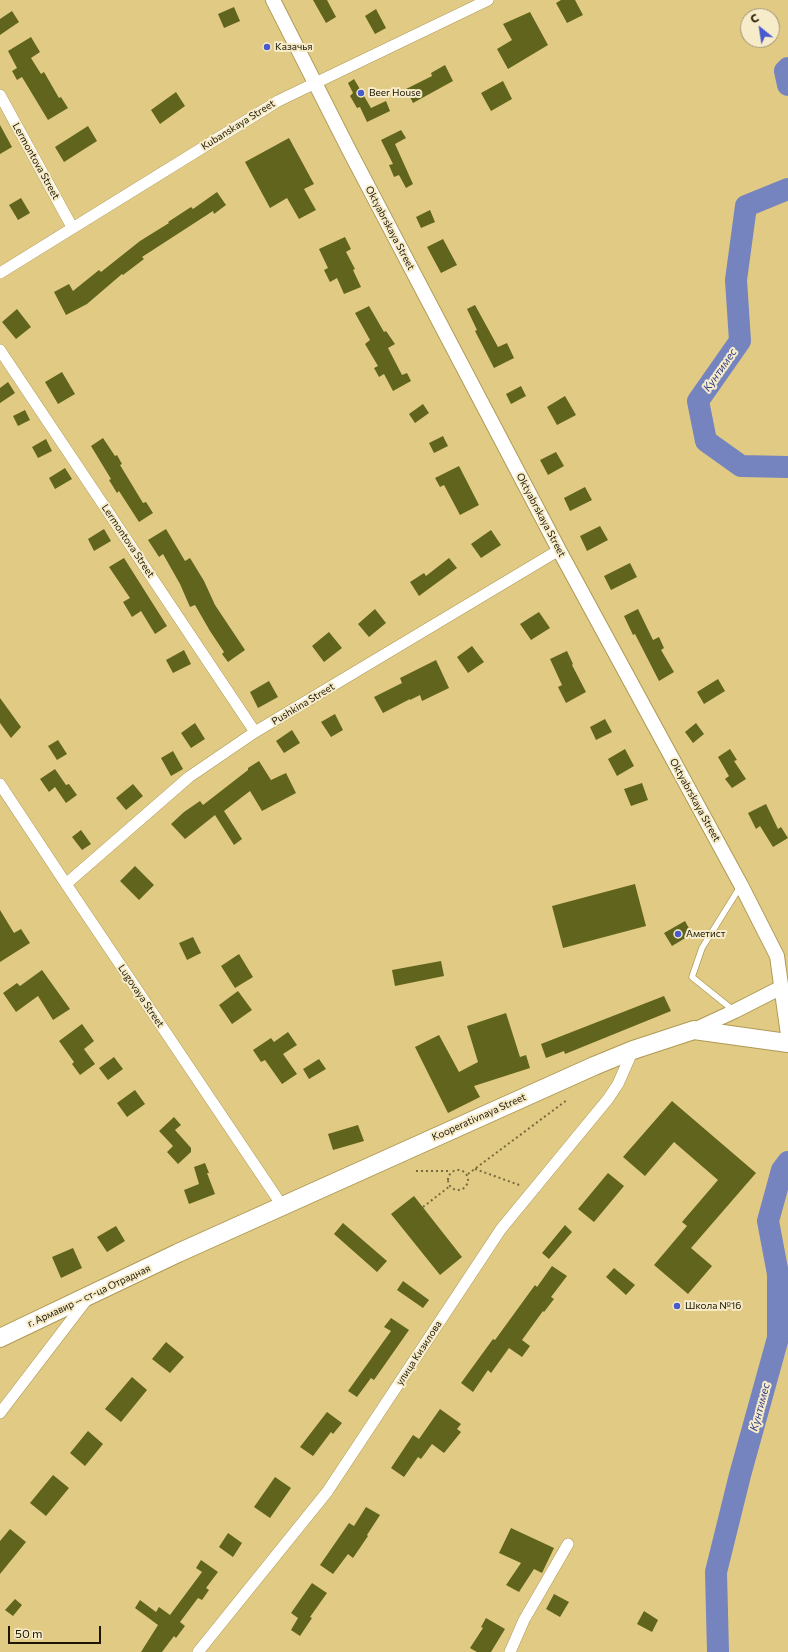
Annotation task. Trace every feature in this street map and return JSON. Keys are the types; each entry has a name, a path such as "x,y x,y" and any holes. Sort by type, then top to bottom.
{"main road":[{"name":"Kooperativnaya Street","path":"178,1253 587,1069 633,1050 694,1030"},
{"path":"694,1030 788,1044"},
{"name":"г. Армавир — ст-ца Отрадная","path":"0,1338 178,1253"}],"street":[{"name":"Oktyabrskaya Street","path":"274,0 316,84 559,550 741,885 777,956 788,1035"},
{"name":"Kubanskaya Street","path":"0,273 278,100 316,84 488,0"},
{"name":"Lermontova Street","path":"0,95 72,227"},
{"name":"Lermontova Street","path":"0,350 255,732"},
{"name":"Pushkina Street","path":"66,884 190,776 255,732 559,550"},
{"name":"Lugovaya Street","path":"0,784 283,1207"},
{"name":"Kooperativnaya Street","path":"694,1030 735,1011 782,986"},
{"name":"улица Кизилова","path":"198,1652 327,1492 501,1229 608,1099 618,1084 633,1050"},
{"path":"0,1413 90,1295"},
{"path":"510,1652 524,1620 568,1544"}],"lane":[{"path":"735,1011 692,978 702,948 741,885"}],"path":[{"path":"468,1174 567,1100"},
{"path":"475,1169 533,1190"},
{"path":"416,1171 462,1170 468,1174 469,1181 463,1189 456,1190 448,1184 448,1176 452,1171"},
{"path":"423,1207 450,1186"}],"building":[{"path":"313,0 327,0 336,17 326,23"},
{"path":"561,0 575,0 583,15 567,23 556,3"},
{"path":"234,7 240,21 224,28 218,14"},
{"path":"376,9 386,28 375,34 365,16"},
{"path":"12,11 19,22 0,35 0,19"},
{"path":"530,12 548,45 508,69 497,49 512,40 503,24"},
{"path":"31,37 40,52 31,58 41,74 44,72 59,98 61,97 68,108 48,120 22,77 17,80 12,71 17,68 8,51"},
{"path":"445,65 453,81 413,103 406,89 432,76 431,73"},
{"path":"354,79 371,108 386,101 390,111 367,122 360,107 357,108 350,96 353,93 348,83"},
{"path":"503,81 512,99 491,111 481,93"},
{"path":"176,92 185,106 160,124 151,110"},
{"path":"0,125 12,147 0,154"},
{"path":"88,126 97,141 64,162 55,147"},
{"path":"401,130 406,138 395,144 413,184 406,188 399,175 394,177 389,165 393,164 381,140"},
{"path":"289,138 314,184 304,189 316,210 299,219 287,198 270,208 245,162"},
{"path":"217,192 226,205 214,214 213,211 142,257 144,259 123,275 122,274 87,304 66,315 54,292 69,284 73,291 99,270 101,272 140,241 191,207 193,209"},
{"path":"21,198 30,213 18,220 9,205"},
{"path":"430,210 435,222 421,228 416,217"},
{"path":"345,237 351,249 346,252 355,269 353,270 361,287 344,294 337,278 330,282 324,270 328,268 319,249"},
{"path":"443,239 457,265 441,273 427,247"},
{"path":"475,305 498,347 507,343 514,358 494,368 475,331 477,330 467,309"},
{"path":"369,306 384,332 386,331 395,344 388,348 402,375 407,373 411,381 393,391 384,374 379,377 374,368 378,366 365,344 370,340 355,313"},
{"path":"17,309 31,327 16,339 2,322"},
{"path":"62,372 75,394 58,404 45,382"},
{"path":"8,382 15,393 0,403 0,388"},
{"path":"521,386 526,396 511,404 506,394"},
{"path":"565,396 576,415 557,425 547,407"},
{"path":"423,404 429,413 415,423 409,414"},
{"path":"25,410 30,420 18,426 13,416"},
{"path":"443,436 448,446 434,453 429,443"},
{"path":"103,438 115,456 117,455 122,464 120,465 143,503 146,502 153,513 139,522 119,491 117,493 109,480 111,479 91,446"},
{"path":"46,439 52,451 38,458 32,447"},
{"path":"556,452 564,466 548,475 540,460"},
{"path":"459,466 479,505 460,515 444,485 440,487 435,478"},
{"path":"65,468 72,479 55,489 49,478"},
{"path":"585,487 592,500 570,511 564,498"},
{"path":"600,526 608,540 587,551 580,536"},
{"path":"104,529 111,541 94,551 88,539"},
{"path":"166,529 185,561 190,558 204,581 215,605 245,650 228,662 222,654 224,652 195,605 190,607 180,584 163,554 159,557 148,540"},
{"path":"491,530 501,545 481,558 471,544"},
{"path":"124,558 167,626 155,634 141,611 132,617 123,602 130,598 109,567"},
{"path":"449,558 457,568 419,596 410,582 424,573 426,576"},
{"path":"630,563 637,577 611,590 604,576"},
{"path":"375,609 386,623 369,637 358,624"},
{"path":"638,609 653,640 659,637 664,648 661,650 674,672 659,681 624,616"},
{"path":"539,612 550,628 531,640 520,624"},
{"path":"329,632 342,648 324,662 312,646"},
{"path":"472,646 484,662 468,673 457,657"},
{"path":"184,650 191,664 173,673 166,660"},
{"path":"567,651 573,664 572,665 586,692 566,703 558,687 562,685 550,659"},
{"path":"436,660 449,688 422,701 420,695 383,713 374,697 402,683 400,678"},
{"path":"718,679 725,691 704,704 697,692"},
{"path":"269,681 278,697 258,708 250,692"},
{"path":"0,698 21,727 11,738 0,723"},
{"path":"335,714 343,730 331,737 321,722"},
{"path":"605,719 612,732 596,740 590,727"},
{"path":"195,723 205,739 191,748 181,733"},
{"path":"696,723 704,734 693,743 685,732"},
{"path":"292,730 300,743 284,753 276,741"},
{"path":"58,740 67,754 57,760 48,746"},
{"path":"625,749 634,766 617,776 608,759"},
{"path":"730,749 737,760 734,761 746,779 732,788 725,779 729,776 718,757"},
{"path":"173,751 183,769 171,776 161,758"},
{"path":"259,761 271,780 286,773 296,793 262,811 250,791 224,811 242,839 234,845 215,815 185,839 171,824 184,812 200,801 203,805 248,770 248,768"},
{"path":"55,769 66,785 69,784 77,795 66,803 55,787 49,792 40,779"},
{"path":"642,783 648,800 631,806 624,789"},
{"path":"133,784 143,796 126,810 116,798"},
{"path":"766,804 778,829 781,827 788,838 773,847 760,826 756,829 748,813"},
{"path":"81,830 91,844 82,850 72,837"},
{"path":"135,866 154,885 139,900 120,881"},
{"path":"635,884 646,926 563,948 552,906"},
{"path":"0,910 14,933 21,929 30,943 0,962"},
{"name":"Аметист","path":"685,921 692,934 672,946 664,933"},
{"path":"193,937 201,953 187,960 179,943"},
{"path":"239,954 253,977 235,988 221,966"},
{"path":"441,961 444,976 395,986 392,970"},
{"path":"42,970 70,1009 53,1020 38,996 16,1012 3,993 17,983 20,986"},
{"path":"238,991 252,1010 232,1024 219,1005"},
{"path":"664,996 671,1011 565,1054 564,1051 546,1058 541,1044"},
{"path":"506,1013 520,1057 526,1055 530,1068 474,1086 480,1097 448,1113 415,1047 439,1035 459,1072 478,1062 467,1026"},
{"path":"82,1024 94,1041 84,1049 95,1064 80,1075 72,1064 74,1062 59,1041"},
{"path":"288,1032 297,1045 283,1054 297,1074 282,1084 265,1060 261,1062 253,1050 271,1038 274,1042"},
{"path":"114,1057 123,1069 108,1080 99,1068"},
{"path":"319,1059 326,1069 309,1079 303,1069"},
{"path":"135,1090 145,1104 127,1117 117,1103"},
{"path":"672,1101 756,1173 691,1248 712,1266 688,1294 654,1265 687,1226 682,1222 718,1180 674,1142 645,1176 623,1157"},
{"path":"174,1117 181,1125 175,1130 191,1148 191,1152 178,1164 167,1152 173,1146 159,1131"},
{"path":"358,1125 364,1141 333,1150 328,1134"},
{"path":"205,1163 215,1194 189,1204 184,1190 199,1184 194,1167"},
{"path":"608,1173 624,1186 594,1222 578,1209"},
{"path":"414,1196 462,1257 440,1275 391,1214"},
{"path":"343,1223 387,1261 377,1272 334,1234"},
{"path":"565,1225 572,1232 549,1259 542,1253"},
{"path":"116,1226 125,1241 107,1252 97,1237"},
{"path":"73,1248 82,1268 61,1278 52,1257"},
{"path":"552,1266 567,1276 551,1297 554,1299 544,1312 543,1311 522,1340 530,1346 522,1357 509,1348 491,1373 488,1370 473,1392 461,1383 493,1339 495,1340 535,1285 537,1287"},
{"path":"614,1268 635,1285 626,1295 606,1277"},
{"path":"403,1281 429,1300 423,1308 397,1290"},
{"path":"391,1318 409,1330 374,1380 371,1378 357,1397 348,1391 391,1331 384,1327"},
{"path":"166,1342 184,1357 170,1373 152,1359"},
{"path":"132,1377 147,1390 121,1422 105,1409"},
{"path":"440,1409 461,1424 457,1429 461,1432 444,1453 432,1444 421,1459 418,1457 404,1477 391,1468 413,1435 419,1439"},
{"path":"327,1412 342,1423 333,1434 331,1432 313,1456 300,1447"},
{"path":"88,1431 103,1444 85,1466 70,1453"},
{"path":"53,1475 69,1488 46,1516 30,1503"},
{"path":"275,1477 291,1488 270,1518 254,1507"},
{"path":"366,1507 380,1515 353,1558 348,1554 333,1574 320,1565 349,1523 354,1526"},
{"path":"511,1528 554,1548 542,1573 534,1569 519,1592 506,1585 521,1563 499,1553"},
{"path":"10,1529 26,1542 0,1574 0,1541"},
{"path":"228,1533 242,1543 233,1557 219,1547"},
{"path":"201,1560 218,1572 206,1588 209,1590 202,1600 198,1598 180,1622 185,1626 176,1638 174,1636 162,1652 141,1652 158,1625 135,1608 140,1600 156,1612 159,1607 170,1615 202,1572 196,1568"},
{"path":"312,1583 327,1593 310,1617 312,1618 300,1636 291,1630 298,1618 291,1613"},
{"path":"554,1594 569,1602 560,1617 546,1609"},
{"path":"15,1599 22,1605 13,1616 5,1610"},
{"path":"644,1611 658,1620 652,1632 637,1624"},
{"path":"486,1618 505,1629 491,1652 477,1652 470,1648 483,1628 481,1627"}],"waterway":[{"name":"Кунтимес","path":"788,68 785,71 788,85"},
{"name":"Кунтимес","path":"788,189 746,206 736,280 740,341 698,401 706,441 741,466 788,467"},
{"name":"Кунтимес","path":"718,1652 716,1572 740,1475 778,1338 778,1274 768,1221 782,1170 788,1162"}],"place":[{"name":"Казачья","path":"267,47"},
{"name":"Beer House","path":"361,93"},
{"name":"Аметист","path":"678,934"},
{"name":"Школа №16","path":"677,1306"}]}
